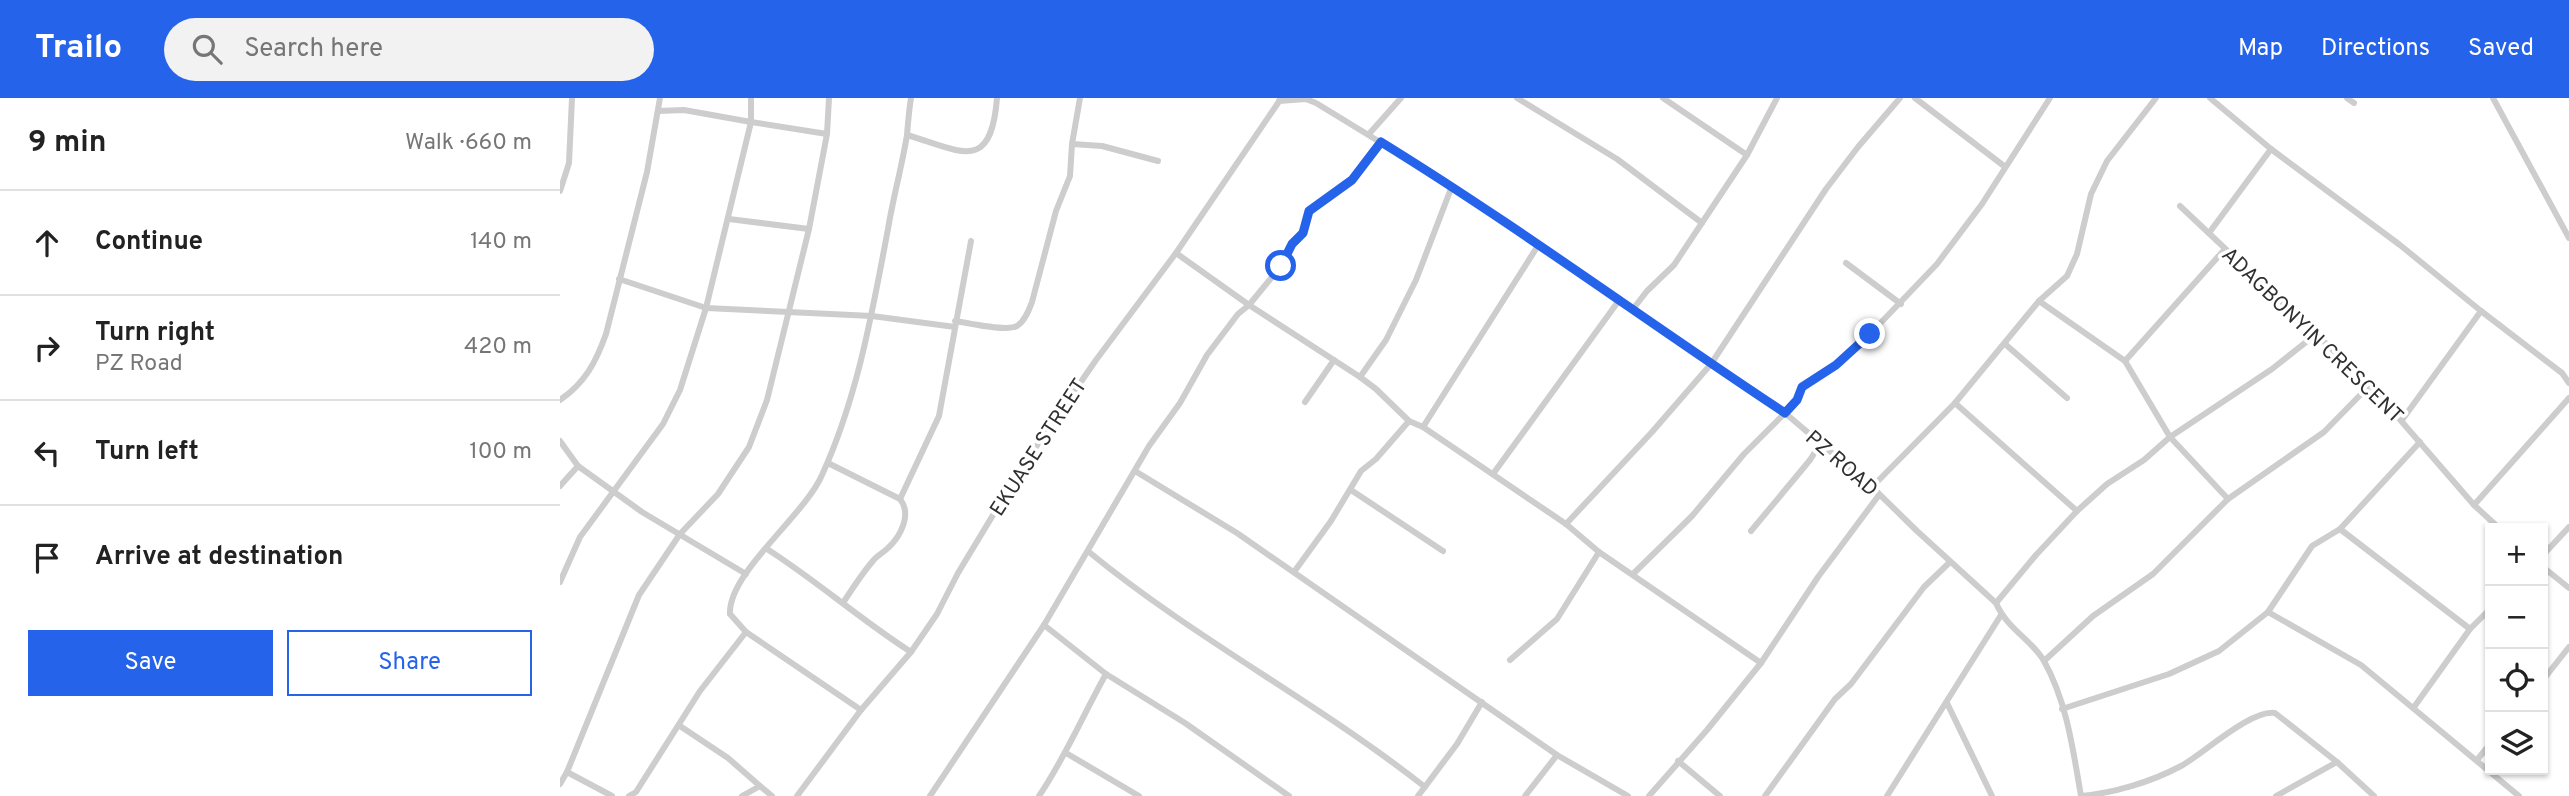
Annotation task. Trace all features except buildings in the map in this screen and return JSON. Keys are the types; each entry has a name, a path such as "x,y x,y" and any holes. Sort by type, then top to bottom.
{"street":[{"path":"560,191 569,163 572,98"},
{"path":"560,400 587,376 598,357 613,312 647,172 659,98"},
{"path":"560,582 576,543 663,424 680,390 706,308 729,219 751,122 751,98"},
{"path":"560,784 568,772 639,596 680,534 718,494 750,447 767,400 808,229 827,134 828,98"},
{"path":"861,710 746,632 730,614 730,602 746,574 811,497 828,463 857,382 907,135 911,98"},
{"path":"907,135 962,151 977,151 984,146 992,129 997,98"},
{"path":"619,279 706,308 872,316 1010,328 1020,325 1032,302 1056,211 1070,176 1080,98"},
{"path":"1369,134 1401,98"},
{"path":"1517,98 1617,159 1702,223"},
{"path":"1663,98 1747,155"},
{"path":"1633,309 1674,265 1747,155 1777,98"},
{"path":"1566,524 1711,364 1826,189 1900,98"},
{"path":"1915,98 2004,166"},
{"path":"1633,574 1692,516 1744,454 1797,400 1802,387 1836,365 1900,304 1937,264 1982,204 2050,98"},
{"path":"1872,487 1955,403 2039,301 2067,276 2077,254 2091,194 2107,161 2156,98"},
{"path":"2210,98 2220,101 2272,149 2400,245 2562,373 2569,383"},
{"path":"2347,98 2354,103"},
{"name":"PZ ROAD","path":"1280,99 1306,99 1369,134 1452,186 1785,413 1872,487 1996,603 2001,615 2044,661 2068,722 2081,796"},
{"name":"EKUASE STREET","path":"797,796 861,710 911,652 937,614 958,573 1022,467 1096,360 1176,253 1280,99"},
{"path":"2496,99 2569,238"},
{"path":"657,111 684,110 827,134"},
{"path":"930,796 1044,625 1135,471 1219,339 1281,266 1292,244 1303,233 1309,211 1352,180 1381,142"},
{"path":"1072,144 1102,146 1158,161"},
{"path":"2209,233 2272,149"},
{"path":"1360,377 1386,340 1416,280 1452,186"},
{"name":"ADAGBONYIN CRESCENT","path":"2180,206 2370,385 2474,505 2494,523"},
{"path":"729,219 808,229"},
{"path":"2562,226 2569,221"},
{"path":"900,499 939,416 971,241"},
{"path":"1423,427 1539,244"},
{"path":"2125,361 2224,250"},
{"path":"1176,253 1249,305 1360,377 1409,421 1423,427 1566,524 1599,552 1761,663"},
{"path":"1846,263 1900,304"},
{"path":"1493,474 1620,299"},
{"path":"2039,301 2125,361 2170,437 2228,499"},
{"path":"2402,419 2481,311"},
{"path":"1996,603 2077,511 2107,484 2144,460 2170,437 2272,369 2315,335"},
{"path":"2005,344 2067,398"},
{"path":"1305,402 1334,360"},
{"path":"2562,373 2569,368"},
{"path":"2044,661 2092,616 2153,574 2228,499 2324,432 2370,385"},
{"path":"2474,505 2569,398"},
{"path":"1955,403 2077,511"},
{"path":"1294,572 1351,491 1361,471 1376,459 1409,421"},
{"path":"560,441 579,466 642,512 746,574"},
{"path":"2062,709 2169,674 2219,651 2269,612 2312,546 2340,529 2420,443"},
{"path":"1751,531 1810,460 1820,444"},
{"path":"828,463 878,486 905,505 904,523 891,546 874,559 843,603"},
{"path":"560,486 579,466"},
{"path":"1135,471 1237,533 1557,754 1628,796"},
{"path":"1351,491 1443,551"},
{"path":"1649,796 1761,663 1818,577 1879,495"},
{"path":"2548,550 2569,527"},
{"path":"2340,529 2470,629"},
{"path":"767,549 799,569 875,629 911,652"},
{"path":"1088,552 1176,616 1377,750 1425,787"},
{"path":"1510,660 1557,618 1599,552"},
{"path":"1765,796 1835,699 1851,684 1924,587 1950,562"},
{"path":"2548,570 2569,588"},
{"path":"2269,612 2361,665 2519,796"},
{"path":"2414,707 2470,629 2485,614"},
{"path":"1887,796 2001,615"},
{"path":"1044,625 1106,674 1185,723 1289,796"},
{"path":"629,796 636,792 700,691 746,632"},
{"path":"2548,674 2569,647"},
{"path":"1039,796 1066,753 1081,717 1106,674"},
{"path":"1418,796 1457,744 1482,702"},
{"path":"1947,703 1992,796"},
{"path":"2081,796 2103,794 2181,766 2232,730 2268,712 2275,713 2337,762 2374,796"},
{"path":"680,726 728,758 772,796"},
{"path":"2477,760 2485,750"},
{"path":"1066,753 1139,796"},
{"path":"1525,796 1557,754"},
{"path":"1678,761 1720,796"},
{"path":"2276,796 2337,762"},
{"path":"568,772 611,796"},
{"path":"742,796 760,786"},
{"path":"1271,796 1278,788"}],"route":[{"path":"1281,266 1292,244 1303,233 1309,211 1352,180 1381,142 1452,186 1785,413 1797,400 1802,387 1836,365 1870,334"}]}
